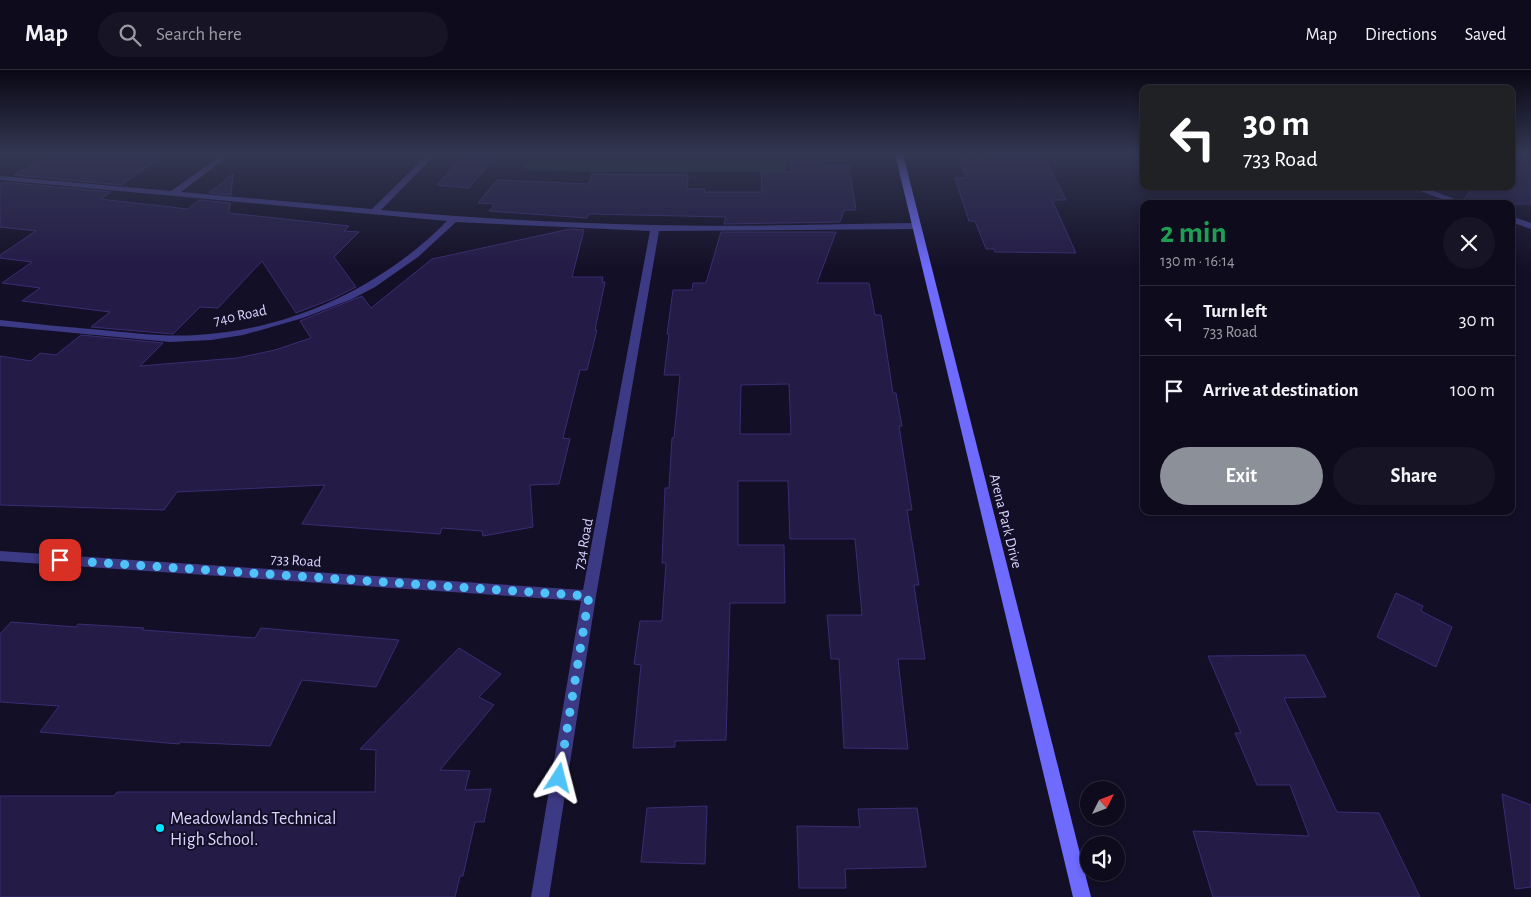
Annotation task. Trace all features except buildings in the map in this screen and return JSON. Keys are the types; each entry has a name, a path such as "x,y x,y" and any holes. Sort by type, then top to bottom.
{"street":[{"path":"169,193 454,219 580,226 655,228 917,226"},
{"path":"375,211 393,193"},
{"name":"Arena Park Drive","path":"909,193 1082,897"},
{"path":"1430,193 1452,200"},
{"name":"740 Road","path":"0,323 155,338 211,337 252,330 300,317 361,292 412,260 434,242 454,219"},
{"path":"1515,220 1531,226"},
{"name":"734 Road","path":"540,897 589,596 655,228"},
{"name":"733 Road","path":"0,556 589,596"}],"place":[{"name":"Meadowlands Technical High School.","path":"160,828"}],"route":[{"path":"60,560 589,596 559,778"}]}
